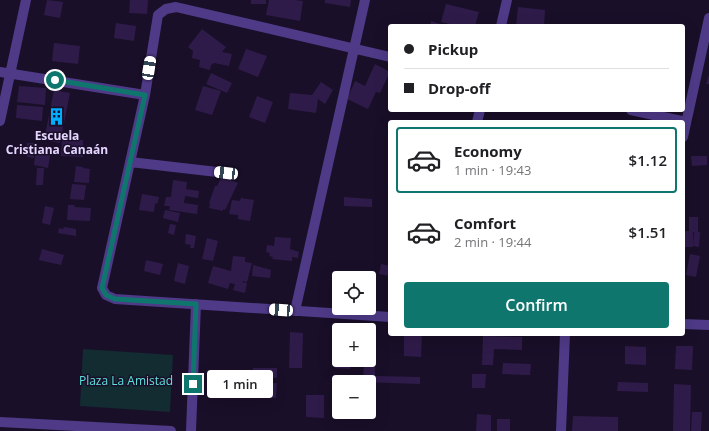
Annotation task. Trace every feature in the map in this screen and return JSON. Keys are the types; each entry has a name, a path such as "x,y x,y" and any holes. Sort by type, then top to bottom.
{"street":[{"path":"0,121 5,72 26,0"},
{"path":"295,311 365,0"},
{"path":"501,24 507,0"},
{"path":"388,57 176,7 166,9 158,15 145,95 102,288 106,295 115,299 388,317"},
{"path":"685,127 709,18"},
{"path":"5,72 145,95"},
{"path":"640,112 677,120"},
{"path":"130,162 226,173"},
{"path":"191,431 196,304"},
{"path":"685,324 709,325"},
{"path":"561,431 565,336"},
{"path":"0,422 171,431"}],"green space":[{"name":"Plaza La Amistad","path":"83,349 173,355 170,412 80,406"}],"building":[{"path":"47,0 63,2 60,18 44,15"},
{"path":"130,0 148,0 147,14 129,13"},
{"path":"251,0 266,0 266,4 251,4"},
{"path":"269,0 303,1 300,21 266,15"},
{"path":"325,0 351,0 350,7 325,3"},
{"path":"446,4 479,12 476,24 450,24 441,22"},
{"path":"518,7 545,10 544,24 516,24"},
{"path":"431,21 440,24 430,24"},
{"path":"116,23 136,26 134,41 114,38"},
{"path":"202,29 226,47 222,52 232,54 229,66 214,63 211,65 210,70 199,67 200,60 192,58 193,51 188,47"},
{"path":"54,43 80,46 78,64 52,61"},
{"path":"246,49 267,56 258,77 238,69"},
{"path":"375,64 388,71 388,76 380,93 376,92 368,109 347,99 355,81 365,86"},
{"path":"211,73 232,83 227,93 206,84"},
{"path":"709,75 709,84 706,84"},
{"path":"321,82 333,90 325,104 318,99 316,113 288,109 290,93 312,95"},
{"path":"19,86 46,88 45,105 17,102"},
{"path":"203,86 221,91 212,115 195,110"},
{"name":"Escuela Cristiana Canaán","path":"54,90 70,93 60,143 44,140"},
{"path":"257,96 273,102 265,123 249,117"},
{"path":"17,105 43,107 42,121 16,118"},
{"path":"62,139 83,140 83,157 61,156"},
{"path":"27,143 35,143 34,158 27,157"},
{"path":"36,147 51,149 48,168 34,165"},
{"path":"691,156 707,156 707,165 692,166"},
{"path":"76,166 90,169 89,183 74,182"},
{"path":"37,168 44,168 43,185 36,185"},
{"path":"222,176 238,183 225,210 223,209 223,211 209,208 209,203 215,186 217,186"},
{"path":"173,180 187,182 186,189 199,191 198,198 185,196 184,203 198,205 197,214 169,210 170,206 164,206 166,197 171,197"},
{"path":"72,184 86,185 84,200 70,199"},
{"path":"142,194 159,197 157,204 155,203 154,212 139,210"},
{"path":"344,197 372,199 372,207 344,206"},
{"path":"241,198 254,200 250,221 238,219 238,215 229,214 232,200 240,201"},
{"path":"68,205 75,205 74,207 91,208 90,221 67,220"},
{"path":"45,206 54,208 50,225 42,223"},
{"path":"165,210 180,213 178,222 163,218"},
{"path":"689,217 698,217 698,232 693,232 693,247 685,247 685,231 689,231"},
{"path":"170,224 176,225 174,235 168,233"},
{"path":"64,227 76,229 76,236 58,233 59,228 63,229"},
{"path":"694,232 700,232 699,247 693,246"},
{"path":"186,234 196,236 194,248 190,248 191,245 185,244"},
{"path":"275,237 291,238 290,249 299,252 298,258 292,257 292,261 272,259 273,257 269,256 270,253 266,252 267,245 274,246"},
{"path":"207,238 218,241 213,261 202,259"},
{"path":"42,249 64,255 61,265 39,260"},
{"path":"690,254 700,256 696,277 686,275"},
{"path":"233,256 245,257 245,262 252,263 247,282 242,282 247,283 245,293 233,290 235,284 230,283 228,289 208,283 213,266 231,271"},
{"path":"146,260 163,264 160,275 144,271"},
{"path":"178,263 189,266 185,284 174,281"},
{"path":"381,264 388,266 388,276 379,274"},
{"path":"253,265 271,270 270,278 252,276"},
{"path":"290,332 303,333 302,368 289,368"},
{"path":"404,336 422,336 421,357 404,356"},
{"path":"483,336 522,337 522,350 494,349 493,365 482,365"},
{"path":"625,346 646,347 646,365 625,364"},
{"path":"676,346 693,346 692,370 675,369"},
{"path":"503,363 531,364 530,375 502,374"},
{"path":"350,367 350,369 335,368"},
{"path":"364,367 375,367 375,375 363,375"},
{"path":"253,368 277,368 277,378 253,377"},
{"path":"472,374 486,374 485,388 472,388"},
{"path":"376,376 420,377 420,384 376,382"},
{"path":"618,382 648,383 648,392 617,391"},
{"path":"262,383 277,383 276,398 261,397"},
{"path":"674,384 691,385 690,431 673,431"},
{"path":"306,395 324,395 324,418 306,417"},
{"path":"692,412 702,412 701,431 691,431"},
{"path":"477,414 491,415 491,431 476,431"},
{"path":"573,416 618,417 618,431 572,431"},
{"path":"497,419 510,419 510,431 497,431"}],"place":[{"name":"Escuela Cristiana Canaán","path":"57,117"}],"route":[{"path":"55,80 145,95 102,288 106,295 115,299 196,304 193,384"}]}
